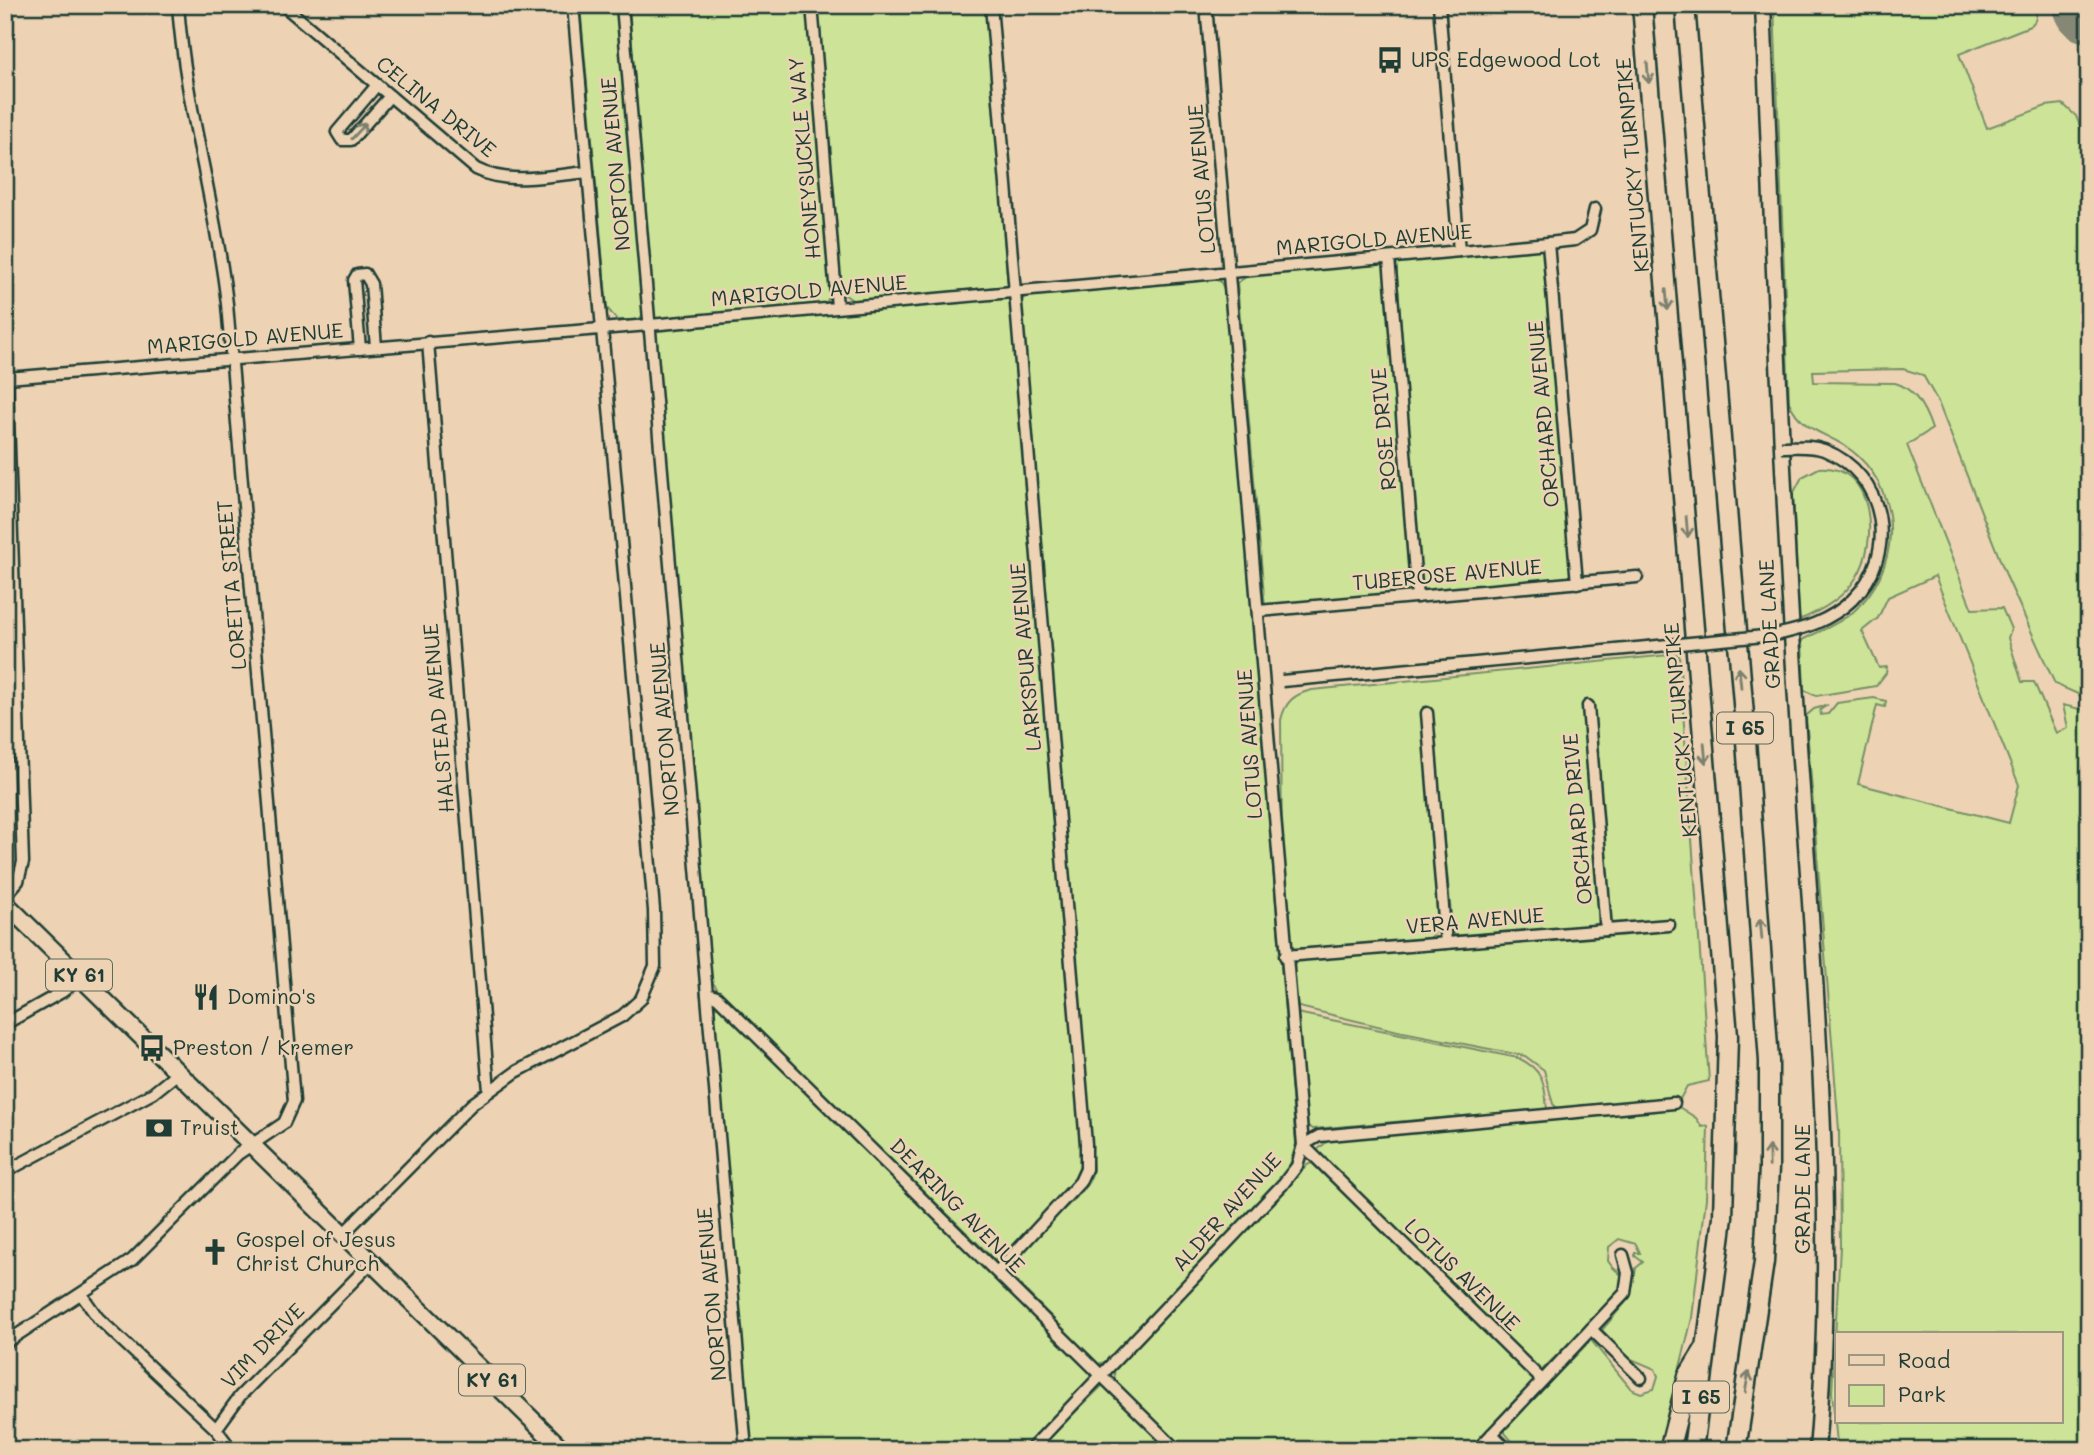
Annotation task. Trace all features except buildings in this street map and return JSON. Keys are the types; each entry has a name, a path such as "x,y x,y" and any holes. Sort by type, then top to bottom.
{"highway":[{"name":"KENTUCKY TURNPIKE","path":"1642,5 1727,1009 1725,1196 1693,1450"},
{"name":"I 65","path":"1685,5 1769,1061 1769,1168 1764,1262 1736,1450"},
{"path":"1669,1450 1688,1376 1707,1343"}],"main road":[{"name":"GRADE LANE","path":"1763,5 1781,447 1825,1151 1824,1271 1817,1450"},
{"name":"KY 61","path":"5,903 563,1450"}],"street":[{"name":"LORETTA STREET","path":"5,1343 132,1260 238,1154 272,1134 288,1119 292,1109 294,1090 223,265 185,73 177,5"},
{"name":"CELINA DRIVE","path":"283,5 482,172 514,178 588,172"},
{"name":"NORTON AVENUE","path":"344,1233 472,1104 516,1072 631,1009 651,979 657,954 573,5"},
{"name":"NORTON AVENUE","path":"622,5 746,1450"},
{"name":"HONEYSUCKLE WAY","path":"811,5 837,307"},
{"name":"LARKSPUR AVENUE","path":"991,5 1086,1169 1073,1191 997,1272"},
{"name":"LOTUS AVENUE","path":"1206,5 1303,1145 1542,1380"},
{"path":"1439,5 1459,251"},
{"path":"377,85 337,132 342,140 351,140 358,135 390,96"},
{"name":"MARIGOLD AVENUE","path":"7,378 649,325 1548,243 1575,240 1590,230 1595,209"},
{"name":"ORCHARD AVENUE","path":"1548,243 1577,583"},
{"name":"ROSE DRIVE","path":"1389,258 1417,597"},
{"path":"360,349 354,280 356,275 365,274 371,284 376,347"},
{"path":"5,329 23,862 18,881 5,896"},
{"name":"HALSTEAD AVENUE","path":"428,342 489,1091"},
{"path":"1265,682 1775,635 1804,629 1828,618 1858,594 1874,567 1881,537 1877,504 1867,481 1848,464 1824,450 1805,446 1781,447"},
{"name":"TUBEROSE AVENUE","path":"1259,611 1637,577"},
{"name":"ORCHARD DRIVE","path":"1588,706 1606,930"},
{"path":"1427,713 1446,943"},
{"name":"VERA AVENUE","path":"1285,956 1669,925"},
{"path":"5,1024 62,992 81,977"},
{"name":"DEARING AVENUE","path":"707,995 717,997 1177,1450"},
{"path":"5,1172 153,1093 178,1073"},
{"name":"ALDER AVENUE","path":"1030,1450 1283,1184 1297,1166 1303,1145 1332,1132 1674,1103"},
{"path":"1477,1450 1625,1293 1628,1273 1623,1255"},
{"name":"VIM DRIVE","path":"216,1429 240,1396 372,1262"},
{"path":"81,1294 107,1327 216,1429 228,1448"},
{"path":"1591,1329 1641,1378"},
{"path":"1492,1434 1508,1450"}],"green space":[{"path":"580,5 619,5 643,306 643,315 638,320 617,320 607,308"},
{"path":"629,5 807,5 831,294 827,301 820,305 661,320 653,317"},
{"path":"816,5 986,5 1008,286 854,301 842,293"},
{"path":"1774,5 2034,5 2036,17 2030,26 1959,54 1987,128 2046,106 2063,104 2076,116 2089,147 2089,699 2055,684 2008,580 1938,402 1923,375 1903,369 1813,371 1814,382 1895,383 1914,395 1932,429 1907,445 1972,609 2002,608 2011,629 2008,638 2022,682 2034,682 2056,733 2068,728 2063,705 2089,711 2089,1450 1839,1450 1837,1443 1835,1424 2062,1424 2062,1332 1835,1332 1840,1247 1839,1130 1806,716 1814,709 1828,705 1820,710 1821,715 1828,714 1837,703 1874,698 1886,701 1885,707 1877,705 1858,784 2009,823 2019,785 1935,576 1888,597 1878,618 1862,631 1879,668 1887,667 1886,673 1876,686 1816,696 1804,690 1802,640 1847,617 1868,596 1880,577 1890,535 1889,514 1873,473 1848,448 1811,428 1795,413 1789,402"},
{"path":"1541,249 1546,254 1573,570 1567,579 1426,593 1422,590 1420,579 1396,261"},
{"path":"1380,263 1386,268 1412,594 1265,607 1237,283 1249,275"},
{"path":"1212,279 1220,281 1225,290 1296,1144 1289,1168 1280,1180 1108,1361 1098,1364 1006,1271 1012,1258 1023,1246 1079,1195 1093,1170 1021,302 1026,295"},
{"path":"1004,297 1011,300 1082,1161 1072,1186 997,1262 723,997 711,980 653,329"},
{"path":"1819,468 1838,470 1852,479 1861,492 1867,508 1868,545 1856,578 1845,592 1823,608 1799,620 1793,494 1802,477"},
{"path":"1679,654 1709,1081 1687,1086 1680,1099 1558,1109 1553,1104 1544,1070 1525,1056 1398,1031 1295,1006 1292,968 1298,960 1671,929 1671,922 1613,923 1600,904 1598,924 1592,926 1497,936 1453,934 1431,711 1440,928 1427,940 1295,949 1290,945 1282,854 1281,720 1291,700 1312,690"},
{"path":"717,1005 1092,1371 1091,1378 1024,1450 753,1450 745,1399 713,1012"},
{"path":"1297,1013 1518,1058 1538,1072 1547,1109 1313,1129 1306,1125"},
{"path":"1679,1107 1696,1118 1702,1127 1708,1126 1706,1198 1692,1318 1660,1450 1519,1450 1505,1433 1505,1427 1591,1340 1631,1389 1641,1393 1654,1389 1658,1376 1655,1369 1629,1358 1602,1330 1630,1297 1636,1268 1643,1262 1635,1256 1635,1253 1640,1253 1636,1244 1619,1239 1609,1247 1608,1261 1621,1275 1621,1291 1541,1371 1315,1152 1332,1137 1551,1115"},
{"path":"1312,1163 1536,1382 1472,1450 1184,1450 1115,1381 1114,1370 1307,1165"},
{"path":"1835,1338 1835,1423 1832,1392"},
{"path":"1105,1385 1172,1450 1036,1450"}],"runway":[{"path":"2087,5 2089,9"}],"place":[{"name":"UPS Edgewood Lot","path":"1390,60"},
{"name":"Domino's","path":"206,997"},
{"name":"Preston / Kremer","path":"152,1048"},
{"name":"Truist","path":"159,1128"},
{"name":"Gospel of Jesus Christ Church","path":"215,1252"}]}
